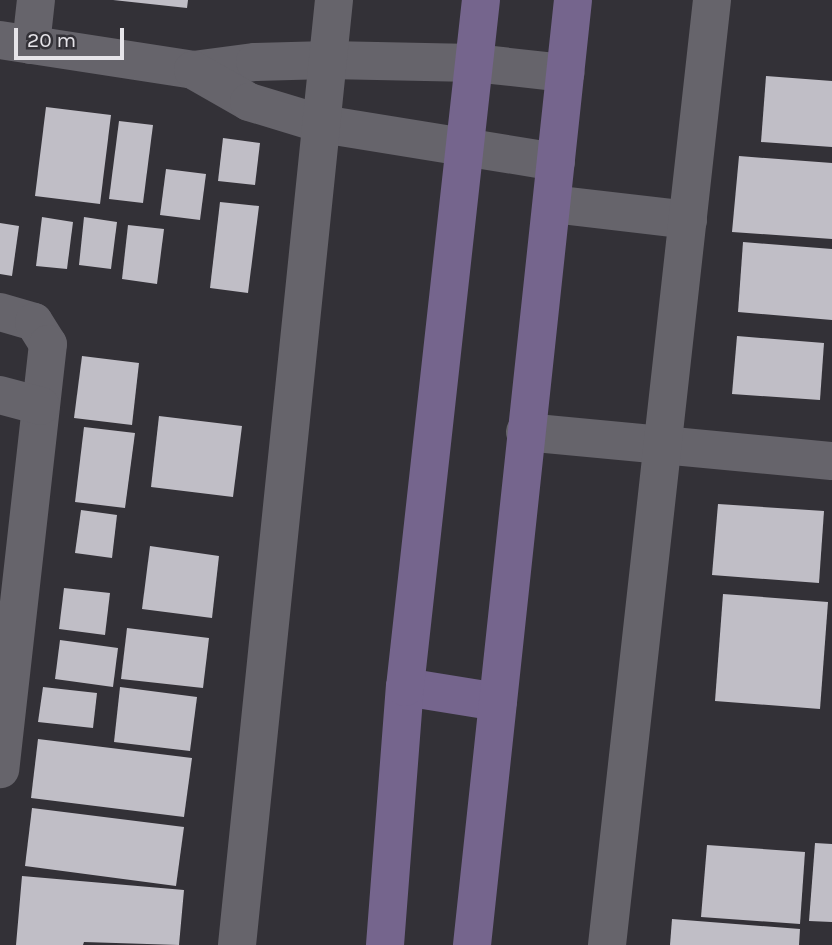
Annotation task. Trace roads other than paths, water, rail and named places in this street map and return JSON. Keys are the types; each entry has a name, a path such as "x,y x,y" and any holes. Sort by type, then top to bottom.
{"main road":[{"path":"385,945 405,687 481,0"},
{"path":"472,945 573,0"},
{"path":"405,687 498,702"}],"street":[{"path":"36,0 15,43 193,70 255,62 328,60 474,63 565,73"},
{"path":"237,945 334,0"},
{"path":"607,945 712,0"},
{"path":"193,70 249,102 322,124 556,162"},
{"path":"551,204 688,220"},
{"path":"0,312 34,322 43,332 48,344 8,636 0,769"},
{"path":"0,396 41,406"},
{"path":"525,432 832,461"}]}
